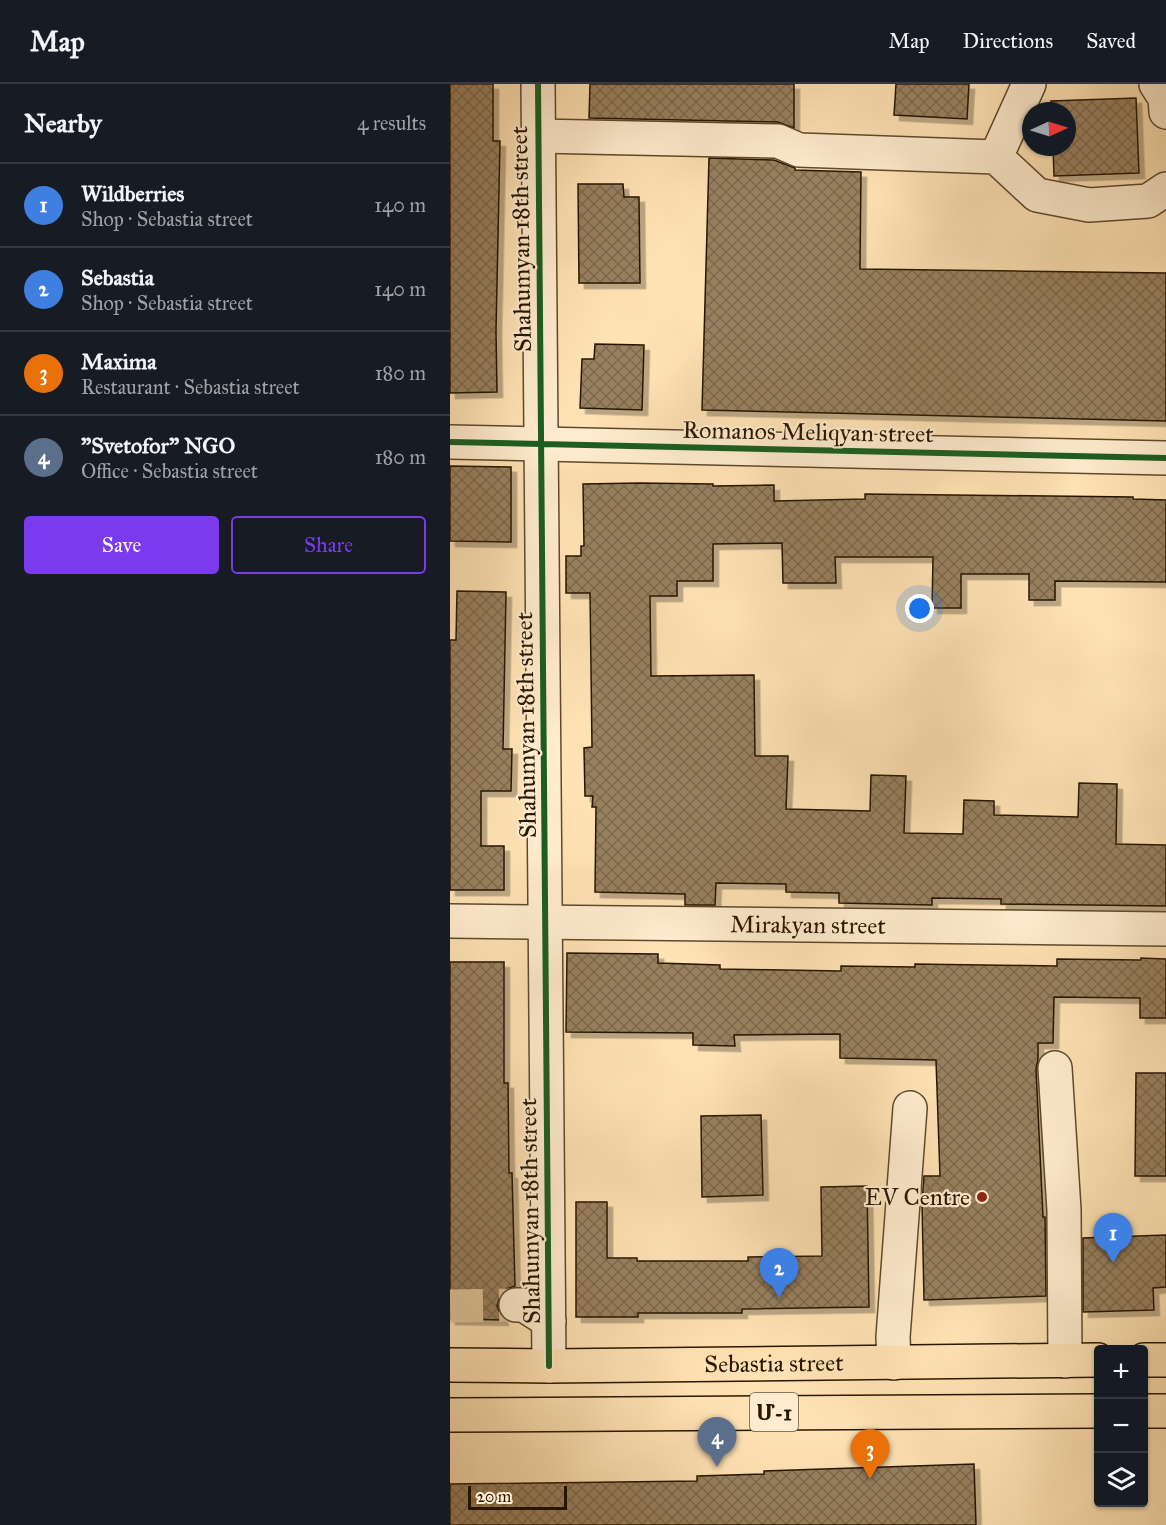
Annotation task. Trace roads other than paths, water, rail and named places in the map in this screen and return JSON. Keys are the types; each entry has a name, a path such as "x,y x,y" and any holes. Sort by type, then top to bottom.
{"main road":[{"name":"Sebastia street","path":"450,1365 1094,1360"},
{"path":"1148,1360 1166,1360"},
{"path":"1148,1411 1166,1411"},
{"name":"Sebastia street","path":"450,1415 1094,1412"}],"street":[{"name":"Shahumyan 18th street","path":"538,84 549,1366"},
{"path":"996,157 1029,84"},
{"path":"1156,84 1165,98 1166,112"},
{"path":"538,136 778,141 799,150 996,157 1038,195 1089,205 1148,201 1166,189"},
{"name":"Romanos Meliqyan street","path":"450,442 1166,458"},
{"name":"Mirakyan street","path":"450,921 1166,929"},
{"path":"1055,1068 1064,1210 1065,1361"},
{"path":"894,1363 894,1326 910,1108"},
{"path":"516,1305 524,1305 549,1321"}],"tunnel":[{"path":"450,1306 516,1305"}],"place":[{"name":"EV Centre","path":"982,1197"},
{"name":"Wildberries","path":"1113,1263"},
{"name":"Sebastia","path":"779,1298"},
{"name":"\"Svetofor\" NGO","path":"717,1467"},
{"name":"Maxima","path":"870,1479"}]}
